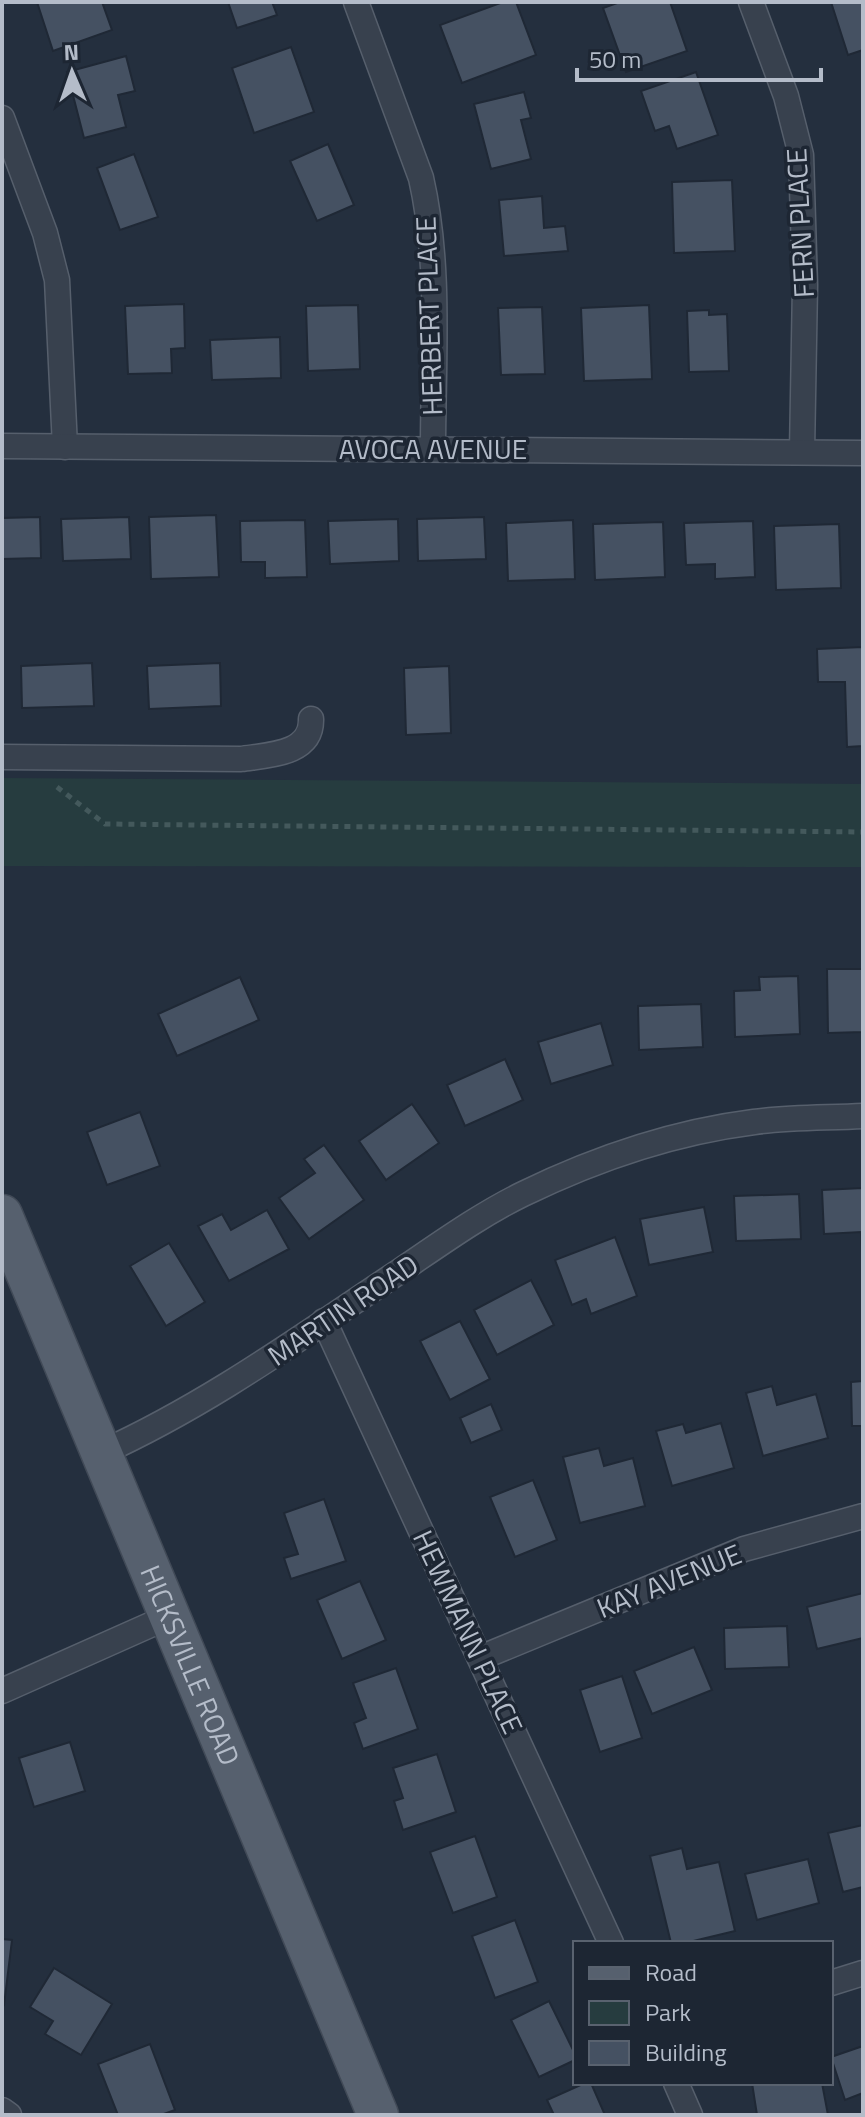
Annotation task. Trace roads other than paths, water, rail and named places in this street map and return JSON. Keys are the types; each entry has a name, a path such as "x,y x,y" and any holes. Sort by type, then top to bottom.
{"main road":[{"name":"HICKSVILLE ROAD","path":"2,1215 378,2115"}],"street":[{"name":"HERBERT PLACE","path":"356,2 421,178 427,207 434,278 433,449"},
{"name":"FERN PLACE","path":"751,2 786,96 801,155 805,285 802,452"},
{"path":"2,118 45,233 57,280 65,447"},
{"name":"AVOCA AVENUE","path":"2,446 863,453"},
{"path":"10,757 252,757 276,754 304,742 312,730 311,719"},
{"name":"MARTIN ROAD","path":"101,1453 154,1429 240,1379 480,1217 523,1194 603,1159 696,1133 755,1122 863,1116"},
{"name":"HEWMANN PLACE","path":"324,1321 610,1941"},
{"name":"KAY AVENUE","path":"480,1658 744,1549 863,1516"},
{"path":"2,1691 168,1617"},
{"path":"833,1982 863,1973"},
{"path":"677,2085 690,2115"},
{"path":"2,2110 9,2115"}]}
